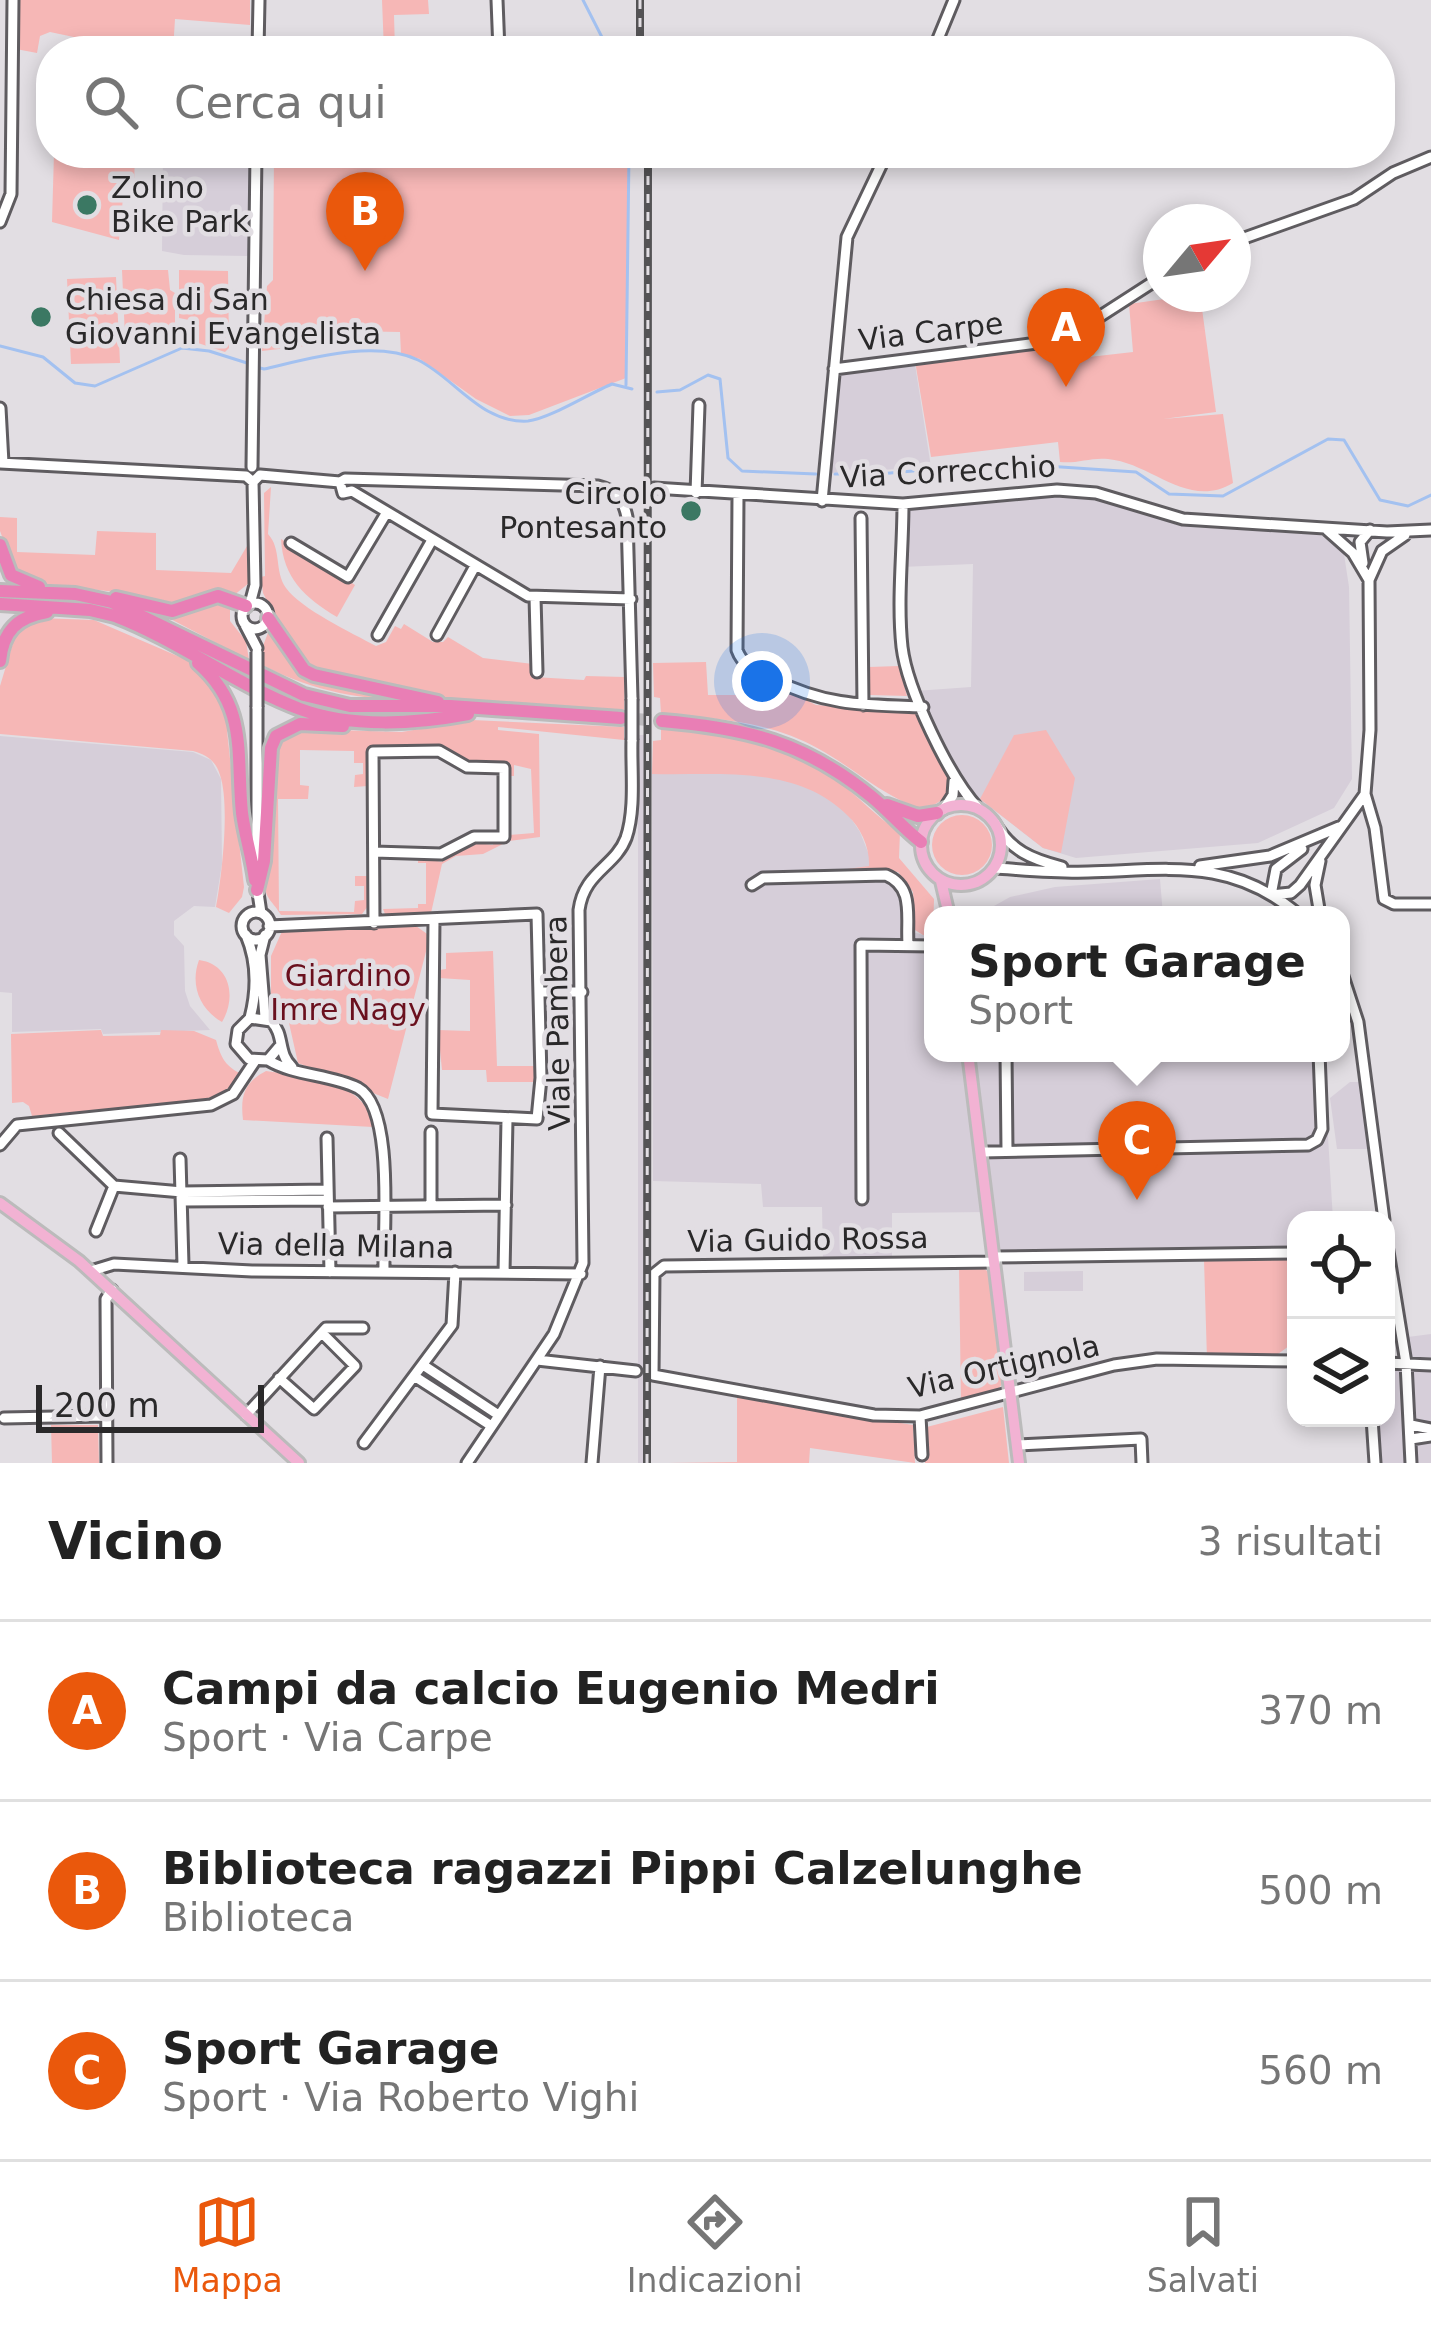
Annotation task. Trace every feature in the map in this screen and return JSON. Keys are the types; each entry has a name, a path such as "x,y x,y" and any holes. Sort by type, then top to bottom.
{"highway":[{"path":"0,545 1,557 17,580 137,612 304,694 350,706 450,706"},
{"path":"0,591 114,597 172,611 218,596 248,605"},
{"path":"0,604 90,610 138,625 303,710 337,718 436,720"},
{"path":"0,661 1,646 22,618 90,610"},
{"path":"266,618 304,670 314,676 481,711 621,718"},
{"path":"178,647 216,679 230,701 236,724 242,817 256,890"},
{"path":"256,890 264,861 271,748 276,736 300,724 393,728 481,711"},
{"path":"662,721 765,736 799,749 902,812 918,816 940,811"},
{"path":"875,799 921,842"}],"main road":[{"path":"941,880 962,886 981,881 995,868 1002,845 994,822 978,808 961,805 940,811 929,821 921,842 924,860 941,880 949,906"},
{"path":"955,906 962,886"},
{"path":"969,1062 1019,1463"},
{"path":"0,1203 91,1271 299,1463"}],"street":[{"path":"0,222 11,194 13,0"},
{"path":"258,36 259,0"},
{"path":"497,0 498,36"},
{"path":"939,36 954,0"},
{"path":"1251,236 1354,199 1393,173 1431,157"},
{"path":"256,168 255,585 266,618 257,650 255,913 267,931 260,955 265,1017"},
{"path":"822,501 847,237 880,168"},
{"name":"Via Carpe","path":"834,369 1045,341 1085,326 1143,289"},
{"path":"696,493 699,405"},
{"path":"0,408 2,463 253,475 348,485 515,591 535,596 631,598"},
{"name":"Viale Pambera","path":"348,485 598,486 624,502 631,598 628,832 581,899 581,1274 554,1334 467,1463"},
{"name":"Via Correcchio","path":"654,488 903,504 1057,490 1096,493 1183,519 1410,533 1431,530"},
{"path":"737,495 737,650 743,663 795,691 829,702 922,706"},
{"path":"903,504 902,646 910,681 953,776 978,808"},
{"path":"291,543 348,577 387,512"},
{"path":"861,518 863,705"},
{"path":"1323,527 1369,563"},
{"path":"1370,530 1376,548 1369,563 1370,730 1365,794 1376,828 1382,896 1394,904 1431,904"},
{"path":"1369,563 1391,542 1410,533"},
{"path":"378,634 432,540"},
{"path":"437,635 475,566"},
{"path":"255,585 242,617 257,650"},
{"path":"535,596 537,672"},
{"path":"248,605 266,618"},
{"path":"245,625 253,629 266,618"},
{"path":"374,852 442,854 474,837 504,837 504,767 466,767 439,751 373,752 374,923"},
{"path":"940,811 952,795 953,776"},
{"path":"1271,895 1291,893 1365,794"},
{"path":"994,822 1006,842 1020,853 1085,872"},
{"path":"995,868 1085,872 1183,867 1270,856 1339,827"},
{"path":"1271,895 1276,869 1321,836"},
{"path":"1318,906 1315,885 1321,855"},
{"path":"1183,867 1227,874 1286,906"},
{"path":"752,885 763,878 895,878 907,894 908,944"},
{"path":"250,1018 254,954 242,923 255,913"},
{"path":"246,935 253,939 267,931 374,923 538,914 537,1119 433,1114 434,920"},
{"path":"862,1199 861,945 924,945"},
{"path":"539,992 582,992"},
{"path":"1350,993 1362,1045 1383,1211"},
{"path":"0,1144 16,1125 211,1105 242,1084 249,1059 236,1037 250,1018 265,1017 277,1026 280,1047 292,1067"},
{"path":"268,1060 280,1047"},
{"path":"249,1059 268,1060 357,1087 374,1103 380,1115 384,1271"},
{"path":"1006,1062 1007,1151"},
{"path":"981,1152 1308,1145 1320,1137 1322,1129 1319,1062"},
{"path":"504,1274 507,1119"},
{"path":"430,1206 431,1132"},
{"path":"59,1133 114,1186 182,1196 328,1199 383,1206 506,1205"},
{"path":"327,1138 330,1272"},
{"path":"180,1159 183,1265"},
{"path":"96,1231 114,1186"},
{"path":"995,1259 1287,1253"},
{"name":"Via Guido Rossa","path":"653,1375 654,1274 664,1266 995,1259"},
{"name":"Via della Milana","path":"91,1271 114,1264 253,1271 581,1274"},
{"path":"364,1443 452,1325 455,1272"},
{"path":"107,1463 106,1299 112,1290"},
{"path":"1395,1305 1406,1363 1411,1463"},
{"path":"246,1415 326,1328 363,1328"},
{"path":"279,1378 314,1409 356,1366 322,1333"},
{"name":"Via Ortignola","path":"653,1375 874,1415 920,1416 1114,1365 1157,1359 1287,1360"},
{"path":"537,1360 636,1371"},
{"path":"1395,1363 1431,1365"},
{"path":"422,1365 497,1414"},
{"path":"592,1463 600,1366"},
{"path":"415,1376 490,1426"},
{"path":"1,1418 106,1416"},
{"path":"920,1416 922,1454"},
{"path":"1411,1425 1431,1432"},
{"path":"1373,1427 1375,1463"},
{"path":"1411,1439 1431,1432"},
{"path":"1018,1445 1141,1439 1142,1463"}],"shaded area":[{"path":"163,168 250,168 248,256 162,251"},
{"path":"914,358 931,467 831,473 840,372"},
{"path":"1062,487 1192,527 1320,534 1344,554 1349,587 1352,779 1334,808 1258,843 1076,858 1043,848 980,799 957,772 915,691 971,687 973,564 901,567 904,502"},
{"path":"638,735 650,735 651,1463 638,1463"},
{"path":"0,736 193,752 211,760 221,779 222,864 215,907 194,906 174,921 174,935 184,946 185,991 190,1006 210,1030 12,1032 12,993 0,992"},
{"path":"776,771 844,808 875,870 897,873 907,882 913,932 924,935 924,1062 1324,1062 1332,1211 1287,1211 1287,1258 996,1264 989,1212 892,1213 892,1259 823,1260 822,1207 763,1207 761,1184 653,1181 652,774"},
{"path":"1160,879 1162,906 994,906 1010,897 1055,887"},
{"path":"1350,1082 1362,1082 1371,1149 1337,1149 1330,1098"},
{"path":"1083,1271 1083,1291 1024,1291 1024,1272"},
{"path":"1431,1334 1431,1463 1370,1463 1368,1427 1395,1427 1395,1367 1402,1367 1400,1338"}],"green space":[{"path":"18,0 250,0 250,25 175,19 174,36 50,32 36,36 36,53 16,49"},
{"path":"382,0 428,0 429,14 394,15 395,36 383,36"},
{"name":"Zolino Bike Park","path":"54,168 135,168 134,186 124,187 119,240 52,222"},
{"path":"274,168 628,168 626,378 529,415 510,416 476,399 420,359 401,354 400,332 348,331 322,344 262,351 267,286 273,280"},
{"path":"122,270 168,270 170,290 175,293 175,339 125,337"},
{"path":"179,270 228,271 229,348 225,352 198,343 194,321 179,318"},
{"path":"116,277 120,363 71,364 67,279"},
{"path":"1143,302 1143,312 1202,312 1216,412 1163,419 1223,414 1233,483 1201,491 1124,462 1060,462 1058,442 931,457 915,361 1051,344 1054,361 1133,352 1129,304"},
{"path":"271,487 268,534 282,581 315,612 376,646 386,642 395,626 401,629 404,624 433,642 448,637 483,658 533,664 534,677 625,677 624,712 462,701 315,670 280,626 263,593 264,493"},
{"path":"0,517 17,518 17,552 95,555 97,531 156,533 156,570 231,573 250,541 249,583 233,596 215,591 174,607 132,594 40,583 16,574 0,531"},
{"path":"281,539 355,585 337,617 298,586 286,565"},
{"path":"214,601 230,604 230,621 246,641 249,660 161,614 180,617"},
{"path":"38,618 94,620 189,661 225,702 233,739 227,731 244,887 229,913 216,907 224,804 220,775 210,759 193,751 0,734 0,686 16,633"},
{"path":"269,630 296,666 417,702 339,693 264,666 263,646"},
{"path":"706,662 708,695 739,695 748,671 816,705 916,711 949,777 945,798 929,808 918,808 781,732 742,722 661,714 660,698 654,697 653,663"},
{"path":"899,666 907,696 870,695 869,667"},
{"path":"472,720 624,727 624,740 498,727 539,734 540,837 509,841 483,854 456,856 442,864 431,913 385,914 383,909 426,904 426,863 418,863 418,857 442,862 443,856 472,846 471,842 493,845 509,840 509,835 534,833 531,769 514,765 514,776 509,776 508,763 469,763 441,748 369,749 368,786 354,787 355,775 363,774 363,763 354,763 354,751 300,750 300,785 309,786 308,799 278,799 279,911 354,912 355,901 364,900 364,886 355,886 355,876 368,876 368,906 362,914 281,915 265,886 275,745 300,729 402,732"},
{"path":"661,729 751,742 793,756 834,778 900,832 899,858 934,899 934,906 924,906 924,935 915,930 913,892 898,872 847,869 869,866 866,845 853,821 828,799 781,780 756,776 652,774 653,741 661,740"},
{"path":"1046,730 1075,778 1061,853 1043,848 980,799 1014,735"},
{"path":"962,815 983,824 992,845 983,866 962,875 941,866 932,845 941,824"},
{"name":"Giardino Imre Nagy","path":"416,926 430,936 388,1099 298,1063 289,1023 275,1008 271,995 271,956 283,929"},
{"path":"493,951 497,1066 535,1066 535,1082 487,1082 486,1070 442,1070 438,1030 470,1031 470,980 439,978 439,970 446,969 446,953"},
{"path":"199,960 218,968 228,983 229,1002 222,1022 198,995"},
{"path":"101,1030 103,1036 194,1031 216,1040 226,1063 240,1073 234,1085 209,1099 32,1116 23,1102 12,1103 11,1034"},
{"path":"266,1071 346,1090 368,1111 373,1127 243,1120 246,1090"},
{"path":"1287,1258 1287,1347 1271,1359 1207,1359 1204,1260"},
{"path":"959,1265 977,1265 989,1272 1002,1384 994,1395 961,1402"},
{"path":"737,1396 913,1425 915,1463 810,1448 809,1463 668,1463 737,1462"},
{"path":"1003,1407 1009,1463 925,1463 923,1428"},
{"path":"51,1425 98,1425 99,1463 52,1463"}],"waterway":[{"path":"583,0 601,36"},
{"path":"626,385 629,168"},
{"path":"0,346 43,357 75,383 95,386 182,348 247,363"},
{"path":"256,367 362,351 401,354 431,368 482,408 511,420 528,421 612,384 632,389"},
{"path":"657,392 680,390 708,375 720,379 728,458 742,471 816,474"},
{"path":"835,474 1003,463 1136,472 1169,494 1223,496 1328,439 1344,440 1380,500 1408,506 1431,495"}],"tunnel":[{"path":"621,718 662,721"}],"railway":[{"path":"640,0 640,36"},
{"path":"647,1463 648,168"}],"place":[{"name":"Zolino Bike Park","path":"87,205"},
{"name":"Biblioteca ragazzi Pippi Calzelunghe","path":"365,271"},
{"name":"Chiesa di San Giovanni Evangelista","path":"41,317"},
{"name":"Campi da calcio Eugenio Medri","path":"1066,387"},
{"name":"Circolo Pontesanto","path":"691,511"},
{"name":"Sport Garage","path":"1137,1200"}]}
